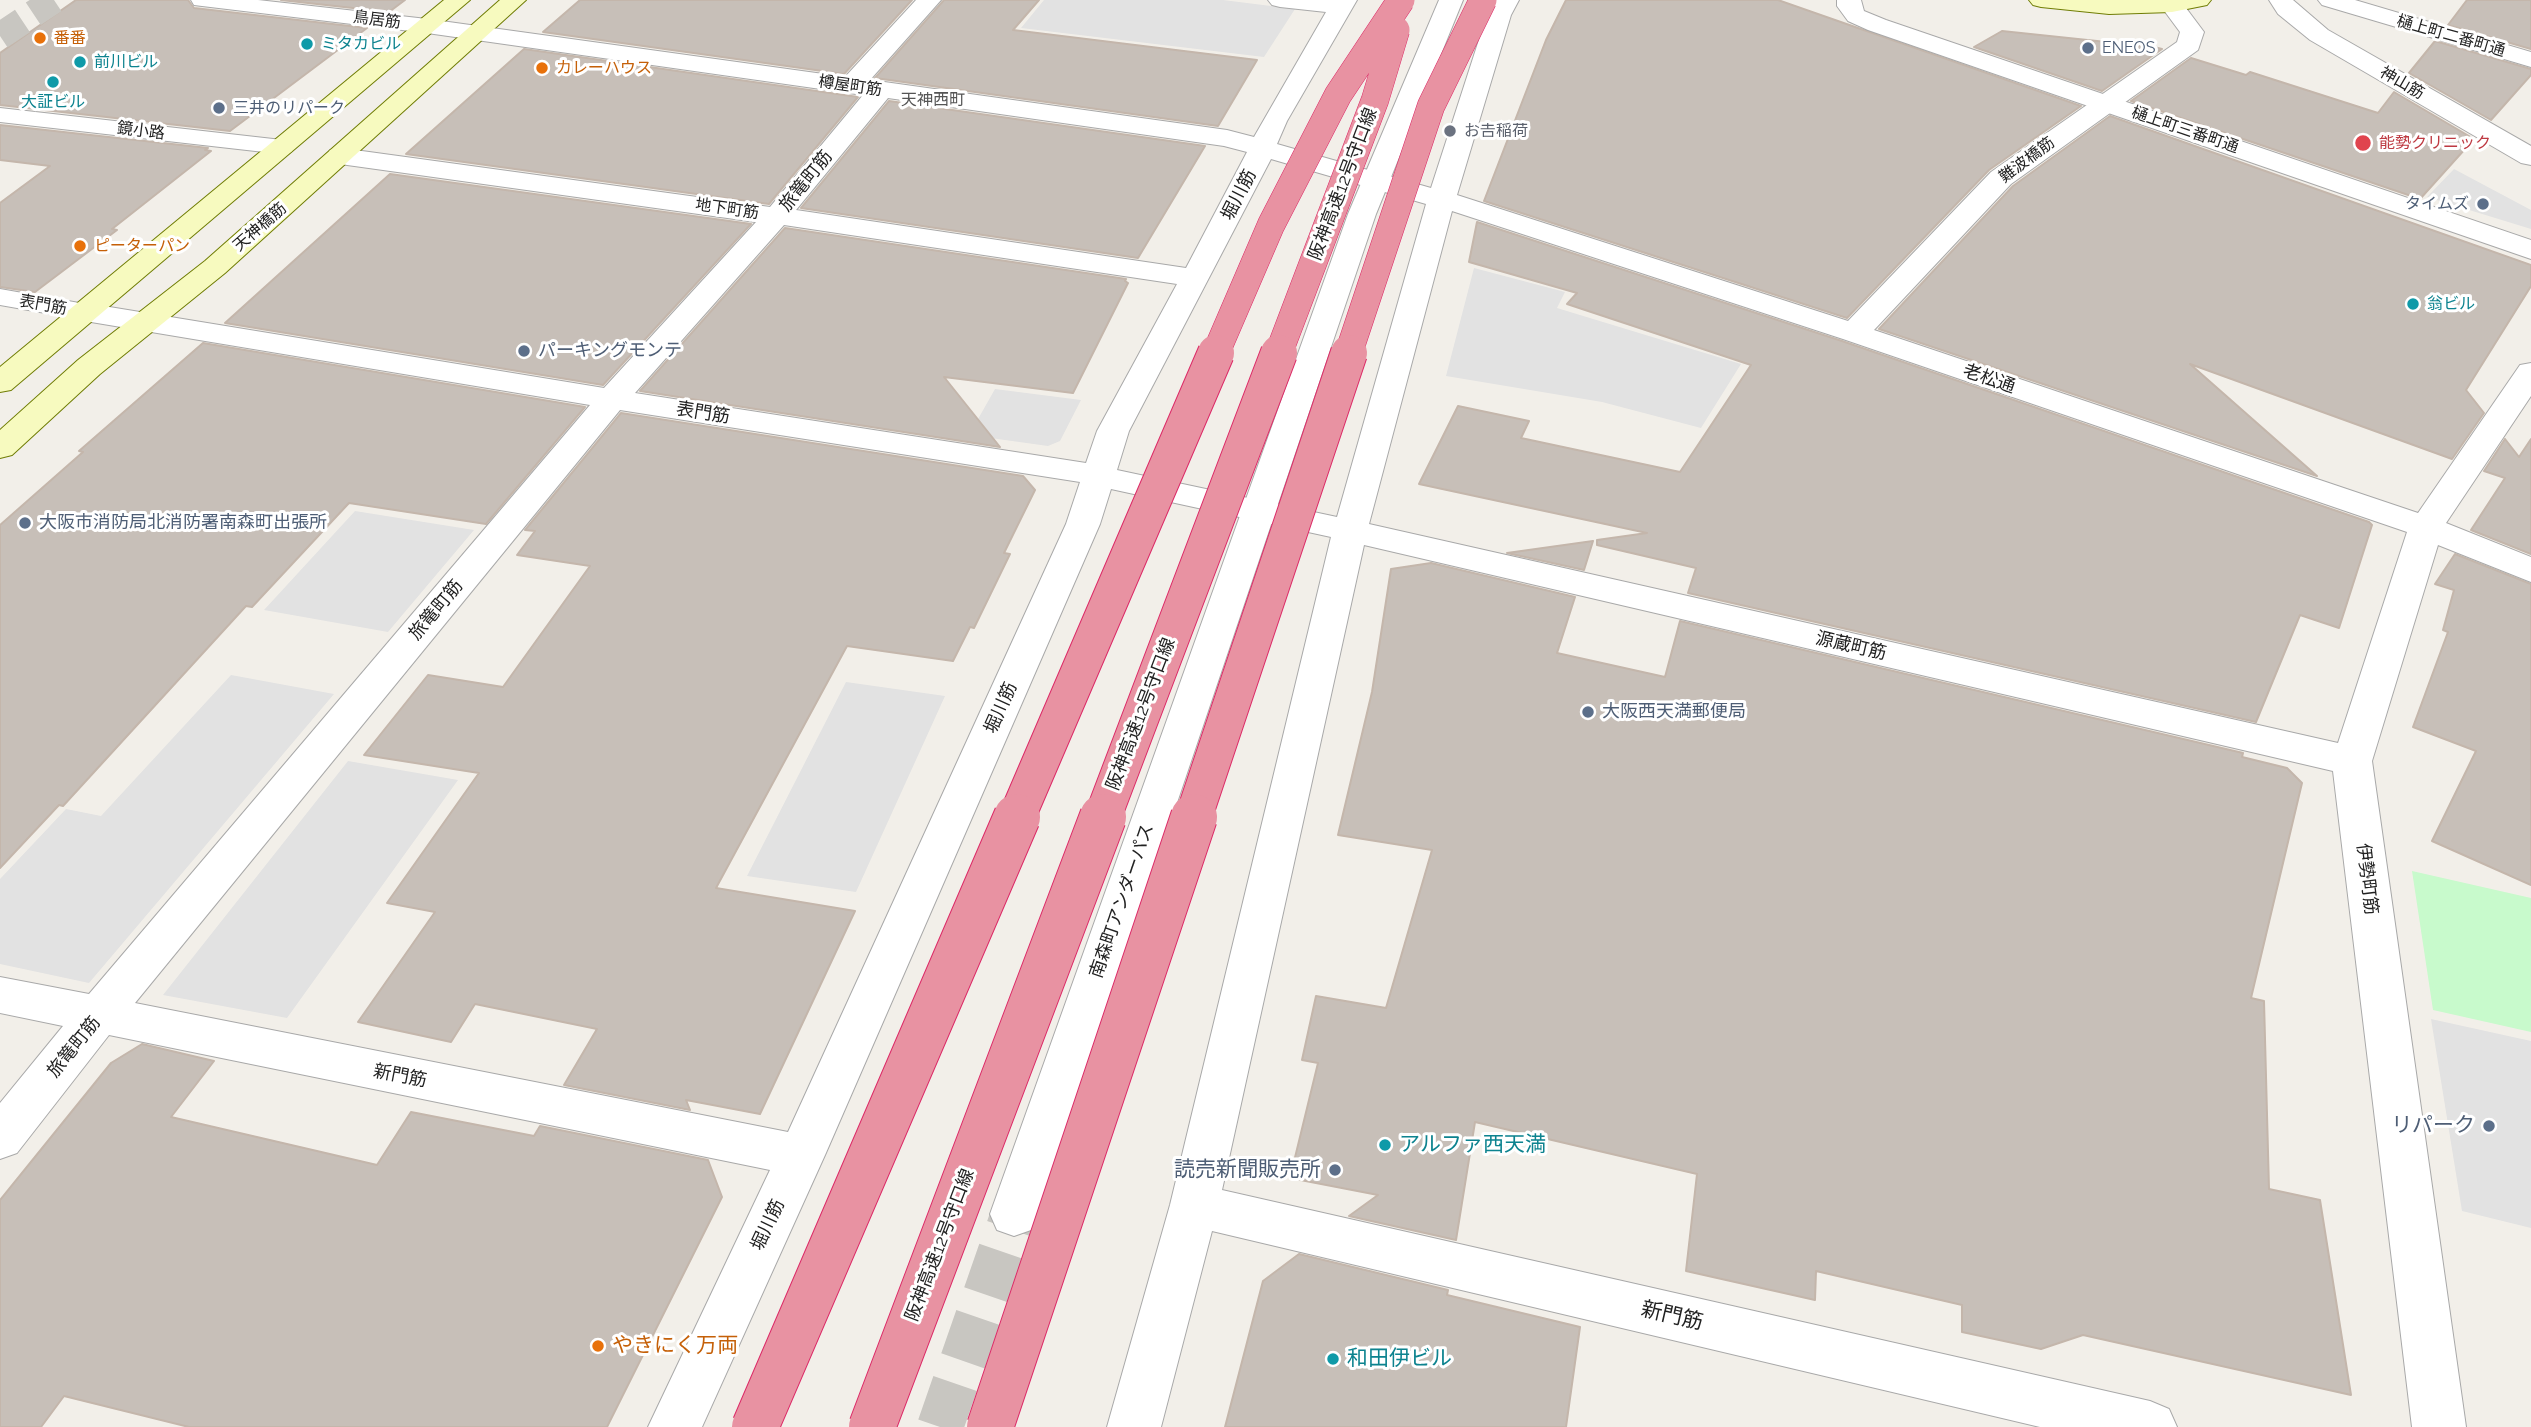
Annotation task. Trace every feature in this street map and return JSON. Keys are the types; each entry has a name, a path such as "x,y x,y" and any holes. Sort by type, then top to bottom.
{"highway":[{"path":"755,1427 1271,225 1338,95 1403,0"},
{"name":"阪神高速12号守口線","path":"872,1427 1371,112 1403,0"},
{"path":"990,1427 1431,106 1483,0"}],"main road":[{"path":"0,383 458,0"},
{"name":"天神橋筋","path":"0,448 89,367 215,267 514,0"},
{"path":"2041,0 2109,7 2172,5 2199,0"}],"street":[{"path":"851,86 929,0"},
{"path":"1280,0 1343,3"},
{"name":"南森町アンダーパス","path":"1014,1214 1376,180 1451,0"},
{"path":"1135,1427 1194,1205 1351,531 1442,199 1499,15 1507,0"},
{"name":"樋上町三番町通","path":"1849,0 1849,6 1864,21 2531,250"},
{"name":"神山筋","path":"2281,0 2286,9 2319,35 2531,157"},
{"name":"樋上町二番町通","path":"2330,0 2531,60"},
{"name":"堀川筋","path":"675,1427 801,1154 1083,524 1113,431 1247,182 1274,121 1343,3"},
{"name":"難波橋筋","path":"1854,333 2001,178 2189,45 2192,32 2172,5"},
{"name":"樽屋町筋","path":"428,26 1227,138 1376,180"},
{"name":"旅篭町筋","path":"0,1138 98,1016 612,399 777,216 881,90"},
{"name":"地下町筋","path":"340,156 777,216 1196,278"},
{"name":"老松通","path":"1376,180 1854,333 2426,527 2531,570"},
{"name":"表門筋","path":"85,312 612,399 1051,466 1260,511"},
{"name":"伊勢町筋","path":"2439,1427 2352,761 2426,527 2531,372"},
{"name":"源蔵町筋","path":"1260,511 2352,761"},
{"name":"新門筋","path":"0,995 801,1154"},
{"name":"新門筋","path":"1194,1205 2150,1427"}],"lane":[{"name":"鳥居筋","path":"202,0 428,26"},
{"name":"鏡小路","path":"0,115 282,147"},
{"name":"表門筋","path":"0,297 85,312"}],"green space":[{"path":"2412,871 2531,898 2531,1032 2433,1010"}],"shaded area":[{"path":"1044,0 1223,0 1295,9 1264,57 1021,28"},
{"name":"タイムズ","path":"2454,169 2531,210 2531,229 2427,197"},
{"path":"1474,268 1565,292 1557,308 1741,364 1701,428 1602,402 1446,376"},
{"path":"995,389 1081,400 1060,441 1048,446 969,435"},
{"path":"355,511 474,530 388,632 264,610"},
{"path":"231,675 334,694 89,983 0,964 0,879 66,809 101,816"},
{"path":"846,682 945,696 856,892 747,876"},
{"path":"348,761 458,780 287,1018 163,995"},
{"name":"リパーク","path":"2431,1019 2531,1041 2531,1228 2462,1211"}],"building":[{"path":"76,0 188,0 194,8 367,28 230,131 0,105 0,53"},
{"path":"281,0 405,0 389,12"},
{"path":"580,0 912,0 844,74 543,32"},
{"path":"944,0 1039,0 1013,30 1257,60 1218,126 875,78"},
{"path":"1566,0 1778,0 2081,106 1989,170 1847,318 1484,201 1546,40"},
{"path":"2467,0 2531,0 2531,49 2448,25"},
{"path":"2002,31 2162,49 2102,91 1974,47"},
{"path":"2435,41 2531,69 2531,75 2491,120 2409,73"},
{"path":"524,49 858,97 769,204 406,154"},
{"path":"2191,58 2246,75 2250,72 2378,113 2394,92 2474,139 2420,199 2131,101"},
{"path":"889,101 1205,146 1138,258 801,208"},
{"path":"2110,116 2531,265 2531,286 2466,390 2484,413 2452,459 2190,364 2317,476 1879,329 2013,186"},
{"path":"0,125 208,148 205,150 211,151 112,229 117,230 35,292 0,287 0,203 50,166 0,160"},
{"path":"390,174 751,224 603,385 225,323"},
{"path":"1477,222 1842,341 2369,522 2372,525 2339,628 2300,615 2256,722 1688,593 1696,568 1597,545 1597,540 1647,533 1419,484 1458,406 1529,421 1521,438 1680,472 1751,365 1567,304 1577,293 1469,262"},
{"path":"785,228 1126,279 1128,283 1073,393 944,377 1000,447 640,391"},
{"path":"203,343 585,407 486,524 349,503 252,607 246,606 63,806 59,805 0,868 0,525 83,452 79,451"},
{"path":"621,413 1023,476 1035,490 1004,553 1010,554 974,628 970,627 953,661 847,646 716,888 855,911 760,1114 686,1100 690,1110 564,1085 597,1029 475,1004 451,1042 358,1022 435,912 387,903 479,773 364,755 428,675 503,687 590,566 517,555 535,531 525,530"},
{"path":"2505,439 2519,457 2531,439 2531,554 2471,530 2505,478 2484,471"},
{"path":"1593,541 1584,570 1507,553"},
{"path":"2455,554 2531,584 2531,885 2432,841 2476,751 2413,727 2448,632 2443,630 2454,590 2435,584"},
{"path":"1431,563 1575,597 1557,653 1665,677 1680,621 2243,753 2242,757 2287,768 2302,783 2251,998 2264,1001 2269,1189 2320,1200 2351,1395 2083,1335 2041,1349 1962,1332 1962,1305 1816,1271 1815,1300 1686,1271 1697,1174 1475,1122 1456,1240 1349,1216 1378,1195 1290,1178 1318,1063 1302,1060 1316,996 1386,1008 1432,850 1338,835 1372,692 1391,569"},
{"path":"142,1044 214,1061 171,1117 377,1165 411,1112 534,1136 540,1126 708,1160 722,1197 607,1427 189,1427 64,1396 41,1427 0,1427 0,1200 111,1063"},
{"path":"1299,1254 1448,1290 1447,1295 1580,1327 1566,1427 1225,1427 1263,1281"}],"tunnel":[{"path":"0,36 54,0"},
{"path":"940,1427 1014,1214"}],"place":[{"name":"番番","path":"40,38"},
{"name":"ミタカビル","path":"307,44"},
{"name":"ENEOS","path":"2088,48"},
{"name":"前川ビル","path":"80,62"},
{"name":"カレーハウス","path":"542,68"},
{"name":"大証ビル","path":"53,82"},
{"name":"三井のリパーク","path":"219,108"},
{"name":"お𠮷稲荷","path":"1450,131"},
{"name":"能勢クリニック","path":"2363,143"},
{"name":"タイムズ","path":"2483,204"},
{"name":"ピーターパン","path":"80,246"},
{"name":"翁ビル","path":"2413,304"},
{"name":"パーキングモンテ","path":"524,351"},
{"name":"大阪市消防局北消防署南森町出張所","path":"25,523"},
{"name":"大阪西天満郵便局","path":"1588,712"},
{"name":"リパーク","path":"2489,1126"},
{"name":"アルファ西天満","path":"1385,1145"},
{"name":"読売新聞販売所","path":"1335,1170"},
{"name":"やきにく万両","path":"598,1346"},
{"name":"和田伊ビル","path":"1333,1359"}],"district":[{"name":"天神西町","path":"933,100"}]}
